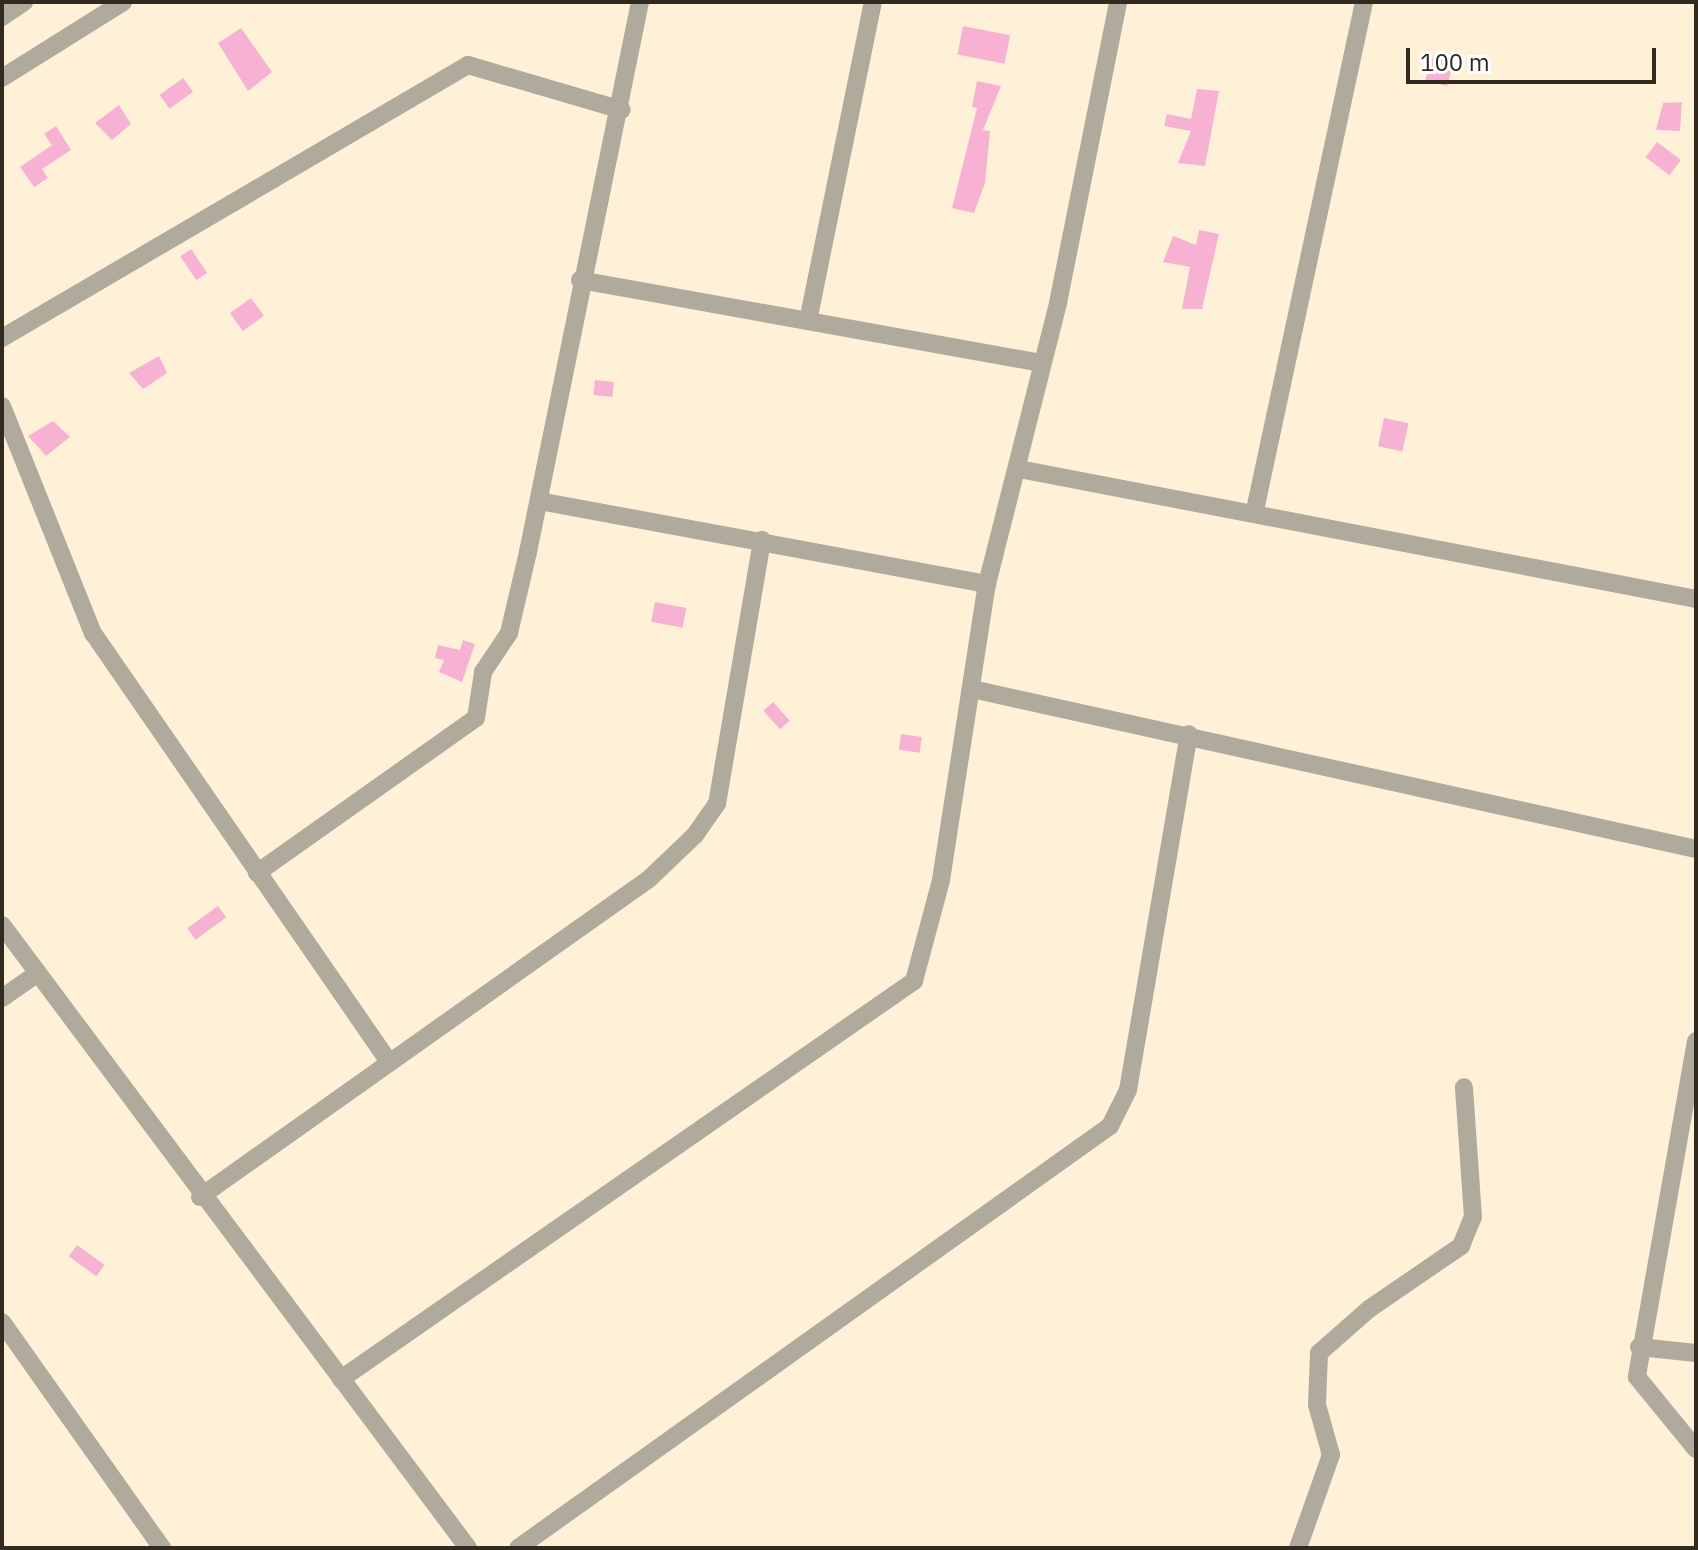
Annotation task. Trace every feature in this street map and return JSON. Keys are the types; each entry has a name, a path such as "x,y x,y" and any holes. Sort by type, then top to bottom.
{"street":[{"path":"2,17 24,2"},
{"path":"2,78 123,2"},
{"path":"257,873 476,718 483,672 509,633 539,501 580,280 622,110 640,2"},
{"path":"808,321 873,2"},
{"path":"341,1379 914,981 941,880 987,584 1019,469 1118,2"},
{"path":"1255,510 1364,2"},
{"path":"2,338 468,65 622,110"},
{"path":"580,280 1041,363"},
{"path":"2,406 93,633 387,1059"},
{"path":"1019,469 1255,510 1696,599"},
{"path":"539,501 987,584"},
{"path":"200,1197 387,1059 649,879 695,835 717,804 762,540"},
{"path":"972,689 1189,734 1696,849"},
{"path":"518,1548 1110,1126 1128,1090 1189,734"},
{"path":"2,925 200,1197 468,1548"},
{"path":"2,998 38,973"},
{"path":"1696,1041 1639,1347 1637,1377 1696,1449"},
{"path":"1298,1548 1331,1455 1317,1405 1319,1353 1369,1309 1461,1246 1473,1217 1464,1087"},
{"path":"2,1322 162,1548"},
{"path":"1639,1347 1696,1353"}],"building":[{"path":"963,26 1010,35 1005,64 957,54"},
{"path":"241,28 272,72 248,91 218,43"},
{"path":"1433,57 1454,60 1447,86 1425,81"},
{"path":"183,78 193,92 170,109 160,95"},
{"path":"977,81 1001,86 983,130 990,131 985,183 974,213 952,208 977,108 972,107"},
{"path":"1197,89 1219,91 1205,166 1178,163 1191,131 1164,126 1167,114 1191,119"},
{"path":"1682,102 1680,131 1656,130 1663,103"},
{"path":"119,105 131,124 112,140 95,123"},
{"path":"56,126 71,150 42,169 48,178 34,187 20,167 52,145 44,134"},
{"path":"1657,142 1681,160 1670,175 1646,157"},
{"path":"1199,230 1219,234 1202,309 1182,309 1190,267 1163,262 1173,236 1196,245"},
{"path":"191,249 207,273 196,280 180,256"},
{"path":"251,298 264,316 243,331 230,313"},
{"path":"159,356 167,373 143,389 129,373"},
{"path":"595,380 614,382 612,397 593,395"},
{"path":"1384,418 1408,423 1402,452 1378,446"},
{"path":"53,421 70,437 46,456 28,436"},
{"path":"655,602 686,608 683,628 651,622"},
{"path":"463,640 475,644 462,682 439,672 444,660 435,658 438,645 460,650"},
{"path":"773,702 790,721 780,729 763,711"},
{"path":"901,734 922,737 920,753 899,750"},
{"path":"218,906 226,917 195,940 187,928"},
{"path":"77,1245 105,1265 96,1276 69,1256"}]}
